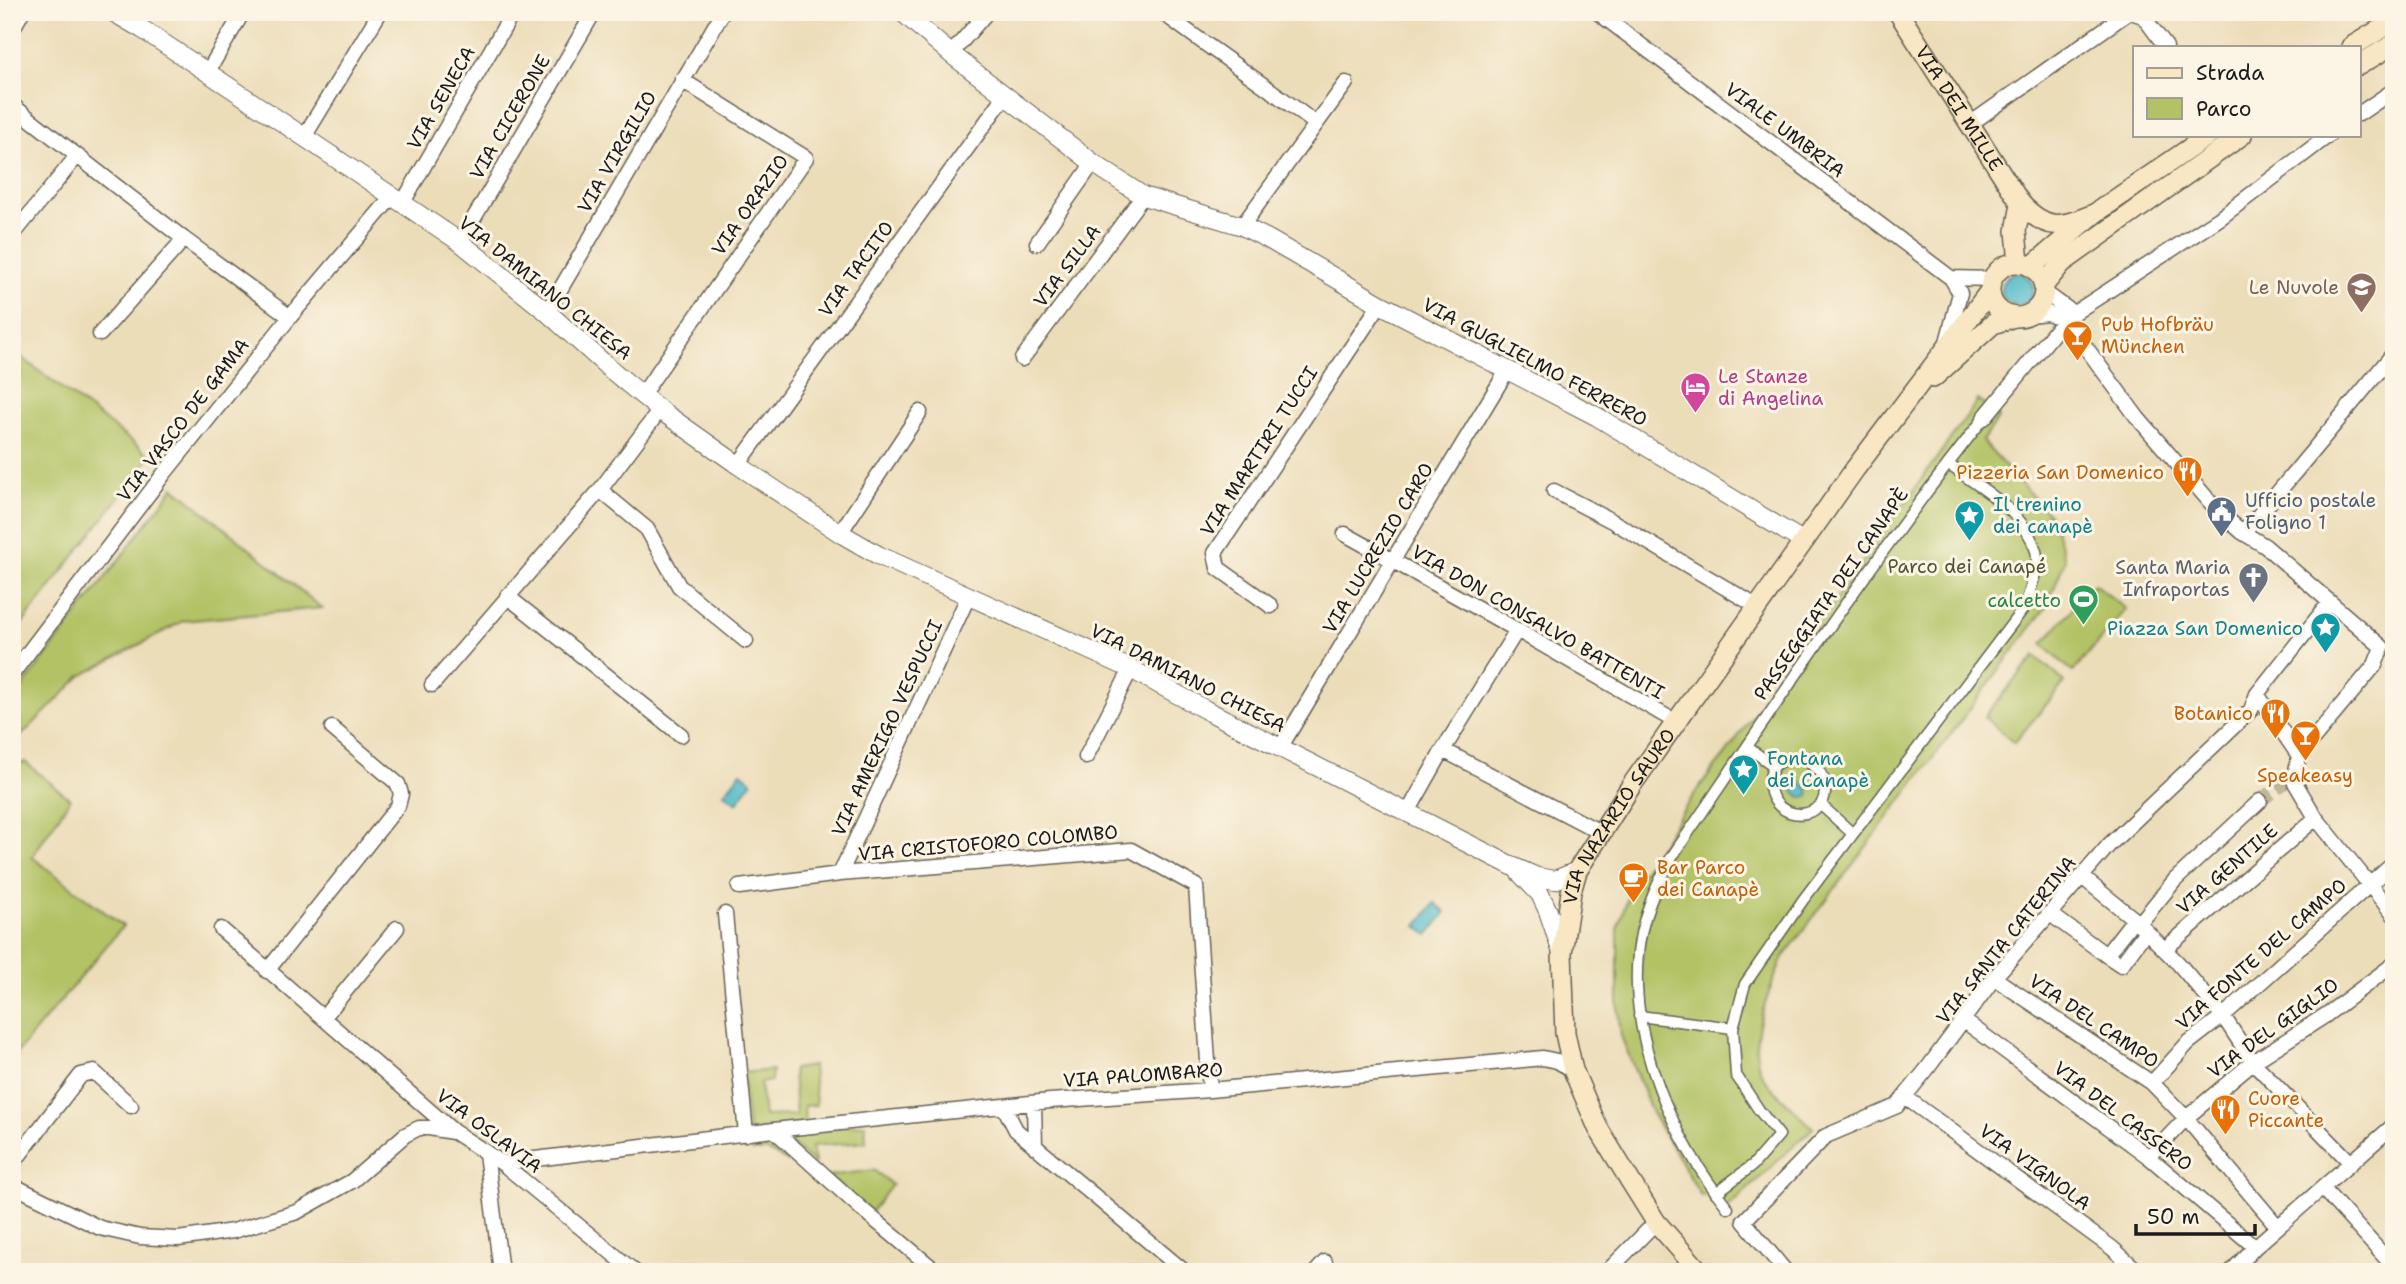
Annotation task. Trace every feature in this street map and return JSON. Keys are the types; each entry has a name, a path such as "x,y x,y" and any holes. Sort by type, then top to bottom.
{"main road":[{"name":"VIA DEI MILLE","path":"1898,12 2021,204 2035,218 2050,225 2067,225 2094,214"},
{"path":"2353,46 2394,21"},
{"path":"2360,64 2394,44"},
{"path":"2025,265 2208,136"},
{"path":"2044,289 2037,271 2025,265 2003,266 1991,285 1994,306 2000,312 2022,316 2042,301 2044,289 2062,263 2241,136"},
{"path":"2021,204 2016,231 2025,265"},
{"name":"VIA NAZARIO SAURO","path":"1700,1272 1656,1222 1598,1128 1573,1070 1565,1033 1562,953 1571,892 1577,871 1600,832 1676,722 1946,347 1966,325 1991,285"},
{"name":"VIA NAZARIO SAURO","path":"1909,399 1993,324 2022,316"}],"street":[{"path":"12,30 22,12"},
{"name":"VIA DAMIANO CHIESA","path":"113,12 460,242 547,312 660,410 840,533 878,555 1131,669 1514,867 1537,877 1555,880 1577,871"},
{"path":"207,72 243,12"},
{"path":"304,137 380,12"},
{"name":"VIA SENECA","path":"396,201 513,12"},
{"name":"VIA CICERONE","path":"460,242 594,12"},
{"name":"VIA VIRGILIO","path":"547,312 723,12"},
{"name":"VIA GUGLIELMO FERRERO","path":"902,12 951,54 1093,163 1143,195 1242,226 1380,303 1596,416 1804,542"},
{"path":"951,54 987,12"},
{"path":"1162,12 1316,124"},
{"name":"VIALE UMBRIA","path":"1597,12 1951,278"},
{"path":"1970,124 2130,12 2143,16 2165,46"},
{"name":"VIA ORAZIO","path":"642,395 806,158 682,80"},
{"path":"1242,226 1346,83"},
{"path":"2360,113 2394,90"},
{"name":"VIA TACITO","path":"738,465 1005,96"},
{"path":"12,105 184,239 290,317"},
{"name":"PASSEGGIATA DEI CANAPÈ","path":"1728,1208 1686,1145 1666,1102 1646,1049 1639,1016 1638,953 1645,917 1656,886 1671,858 1838,614 1948,464 2069,316 2220,218 2328,136"},
{"path":"12,236 77,156"},
{"path":"1037,243 1093,163"},
{"name":"VIA SILLA","path":"1022,359 1143,195"},
{"name":"VIA VASCO DE GAMA","path":"12,674 163,475 290,317 396,201"},
{"path":"100,334 184,239"},
{"path":"1951,278 1991,285"},
{"path":"1946,347 1959,293 1951,278"},
{"path":"2044,289 2069,316 2137,417 2217,510 2388,646 2299,756 2290,776 2316,818 2394,915"},
{"name":"VIA MARTIRI TUCCI","path":"1272,606 1218,568 1215,553 1380,303"},
{"path":"2022,316 2047,313 2069,316"},
{"path":"2242,532 2255,520 2394,353"},
{"name":"VIA LUCREZIO CARO","path":"1280,748 1508,369"},
{"path":"432,685 600,490 660,410"},
{"path":"840,533 920,412"},
{"path":"1716,1193 1753,1165 1779,1135 1736,1075 1733,1028 1745,984 1803,900 2023,609 2031,590 2037,553 2017,515 1948,464"},
{"path":"600,490 647,529 679,586 746,640"},
{"path":"1554,491 1612,521 1758,607"},
{"name":"VIA DON CONSALVO BATTENTI","path":"1345,534 1676,722"},
{"path":"507,596 681,735"},
{"name":"VIA AMERIGO VESPUCCI","path":"840,874 968,597"},
{"path":"2299,756 2257,694 2330,602"},
{"path":"1408,813 1443,750 1517,630"},
{"path":"1086,757 1131,669"},
{"name":"VIA SANTA CATERINA","path":"1786,1272 1744,1221 1826,1136 1897,1106 1994,978 2049,913 2109,845 2251,710 2257,694"},
{"path":"267,971 398,806 401,794 398,784 332,728"},
{"path":"1747,747 1774,766"},
{"path":"1443,750 1600,832"},
{"path":"1794,758 1808,761 1821,772 1826,784 1821,805 1803,815 1783,808 1770,789 1769,778 1774,766 1780,761 1794,758"},
{"path":"2049,913 2106,955 2140,924 2175,880 2260,801"},
{"path":"1821,805 1853,834"},
{"name":"VIA GENTILE","path":"2165,949 2316,818"},
{"name":"VIA CRISTOFORO COLOMBO","path":"739,887 840,874 1131,850 1196,887 1210,1090"},
{"name":"VIA FONTE DEL CAMPO","path":"2152,1083 2188,1043 2223,1016 2394,863"},
{"name":"VIA DAMIANO CHIESA","path":"1514,867 1540,894 1562,953"},
{"path":"2082,877 2140,924 2165,949 2223,1016 2253,1062 2351,1163"},
{"path":"725,914 746,1134"},
{"path":"323,1018 397,928"},
{"name":"VIA OSLAVIA","path":"221,929 454,1132 502,1163 635,1272"},
{"name":"VIA DEL GIGLIO","path":"2149,1157 2186,1118 2253,1062 2326,1015 2394,964"},
{"name":"VIA DEL CAMPO","path":"1994,978 2152,1083 2186,1118 2278,1227"},
{"path":"1639,1016 1733,1028"},
{"name":"VIA DEL CASSERO","path":"1963,1020 2149,1157 2255,1247"},
{"path":"1543,1058 1558,1046 1565,1033"},
{"name":"VIA PALOMBARO","path":"502,1163 774,1130 1034,1103 1210,1090 1543,1058 1558,1061 1573,1070"},
{"path":"12,1208 14,1162 81,1075 94,1072 131,1106"},
{"name":"VIA VIGNOLA","path":"1905,1097 2112,1248 2139,1272"},
{"path":"1034,1103 1035,1147"},
{"path":"1004,1107 1016,1130 1185,1272"},
{"path":"2231,1272 2255,1247 2394,1125"},
{"path":"13,1186 100,1228 140,1237 178,1239 233,1231 297,1212 352,1181 405,1135 419,1128 454,1132"},
{"path":"774,1130 937,1272"},
{"path":"486,1153 501,1272"},
{"path":"2323,1189 2394,1267"},
{"path":"1607,1272 1656,1222"}],"green space":[{"path":"12,350 151,456 12,637"},
{"name":"Parco dei Canapé","path":"1978,400 1999,417 1982,441 2053,519 2065,560 2047,606 1782,959 1765,1002 1757,1035 1758,1065 1768,1083 1813,1128 1722,1213 1706,1194 1701,1196 1652,1113 1621,1036 1618,1009 1618,927 1630,891 1699,787 1725,755"},
{"path":"174,487 322,608 183,621 81,676 21,736 18,693"},
{"name":"calcetto","path":"2094,584 2126,609 2073,672 2042,644"},
{"path":"2035,656 2065,682 2014,743 1984,717"},
{"path":"25,762 70,799 32,857 123,926 12,1059 12,767"},
{"path":"813,1066 816,1105 804,1106 805,1125 748,1132 742,1073 772,1070 771,1081 760,1083 764,1116 796,1115 793,1069"},
{"path":"865,1124 866,1142 812,1146 814,1164 778,1132"},
{"path":"773,1132 798,1155 791,1163 768,1151 752,1151 749,1135"},
{"path":"874,1170 892,1185 870,1213 828,1176"}],"water":[{"path":"2017,273 2028,278 2033,289 2028,300 2017,305 2006,300 2001,289 2006,278"},
{"path":"741,772 752,781 737,803 724,793"},
{"name":"Fontana dei Canapè","path":"1791,778 1808,788 1809,796 1801,797 1789,787 1788,781"},
{"path":"1435,903 1446,912 1428,935 1417,926"}],"tunnel":[{"path":"2260,801 2285,782"}],"place":[{"name":"Le Nuvole","path":"2362,314"},
{"name":"Pub Hofbräu München","path":"2078,362"},
{"name":"Le Stanze di Angelina","path":"1695,414"},
{"name":"Pizzeria San Domenico","path":"2187,499"},
{"name":"Ufficio postale Foligno 1","path":"2222,538"},
{"name":"Il trenino dei canapè","path":"1970,542"},
{"name":"Santa Maria Infraportas","path":"2253,605"},
{"name":"calcetto","path":"2084,627"},
{"name":"Piazza San Domenico","path":"2326,655"},
{"name":"Botanico","path":"2276,740"},
{"name":"Speakeasy","path":"2305,763"},
{"name":"Fontana dei Canapè","path":"1744,796"},
{"name":"Bar Parco dei Canapè","path":"1634,905"},
{"name":"Cuore Piccante","path":"2225,1136"}]}
